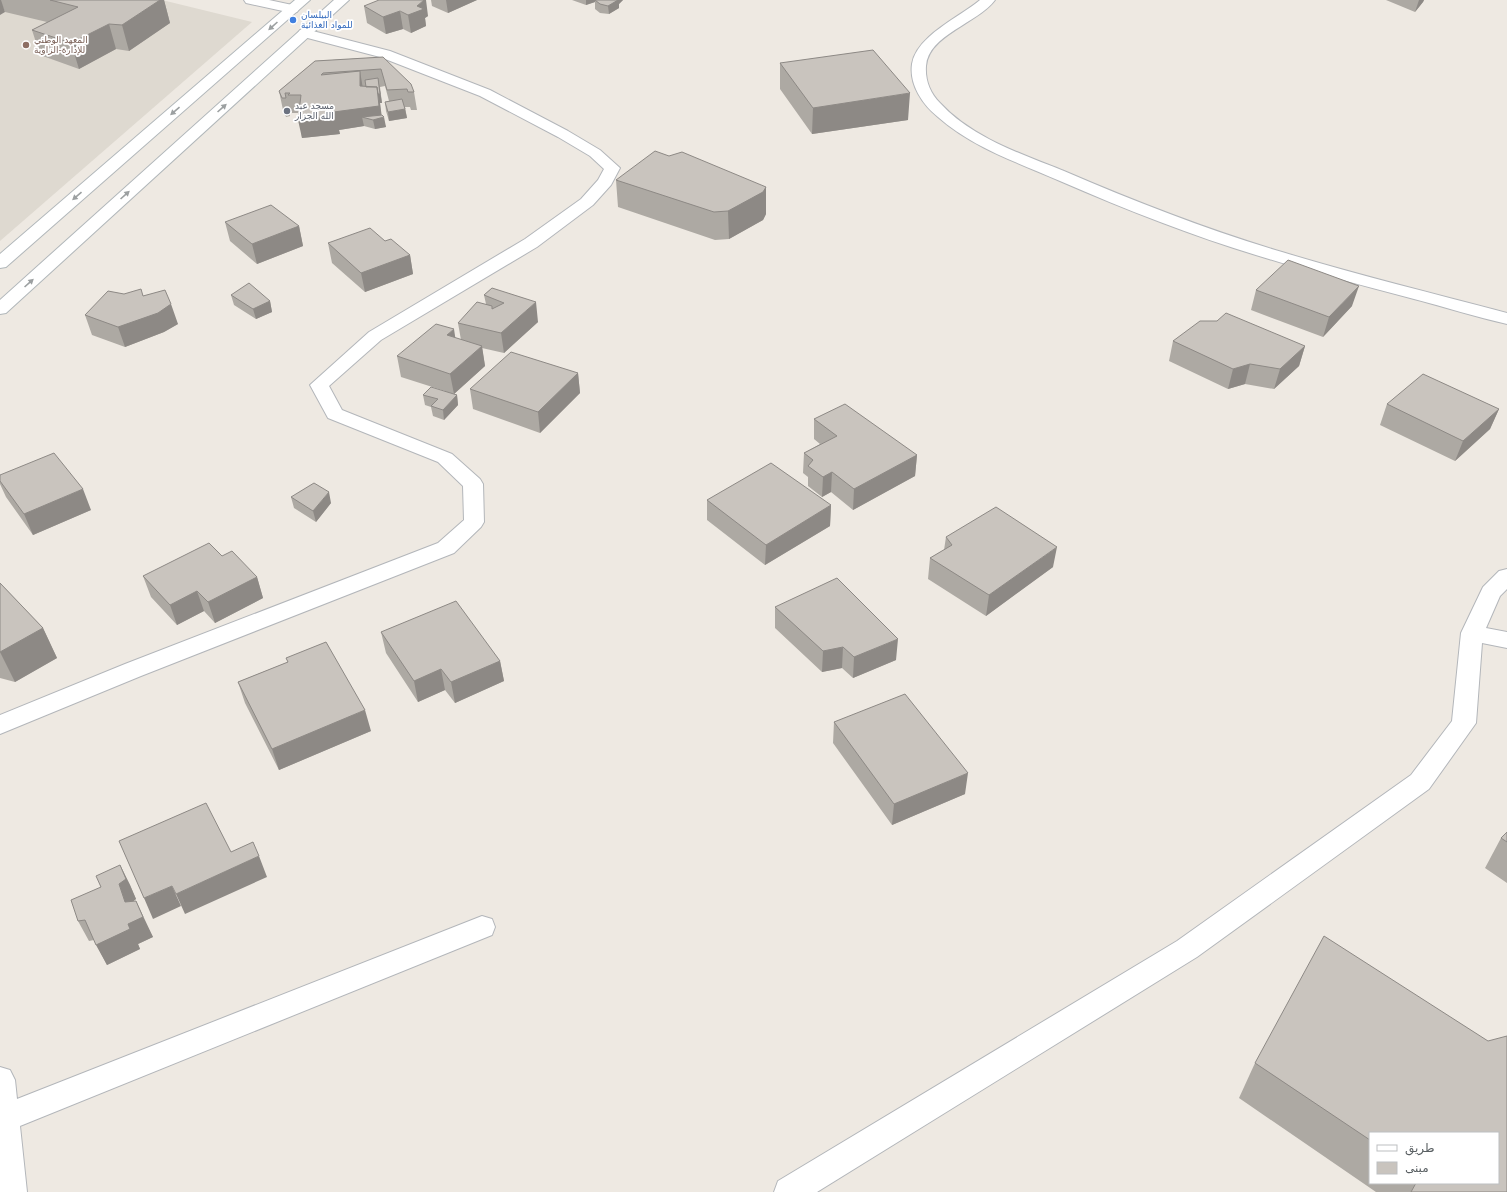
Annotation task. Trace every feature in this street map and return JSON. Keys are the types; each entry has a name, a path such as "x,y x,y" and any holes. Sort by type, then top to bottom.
{"street":[{"path":"251,0 297,4"},
{"path":"0,309 342,0"},
{"path":"988,0 968,16 936,37 925,48 920,60 919,74 922,88 930,102 944,115 962,128 1029,162 1090,188 1204,232 1283,258 1507,319"},
{"path":"0,264 297,4"},
{"path":"0,725 133,670 446,548 474,522 473,484 446,458 335,414 319,385 375,336 531,243 587,202 605,182 612,168 595,154 563,134 485,93 385,54 305,33"},
{"path":"789,1192 1187,949 1420,782 1464,723 1472,633 1491,592 1507,576"},
{"path":"1472,633 1507,640"},
{"path":"4,1118 482,927"},
{"path":"0,1080 12,1192"}],"shaded area":[{"path":"0,0 162,0 252,22 0,241"}],"building":[{"path":"50,0 160,0 122,25 109,24 71,43 32,30 78,7"},
{"path":"379,0 424,0 417,6 424,9 408,15 400,11 383,17 364,6"},
{"path":"595,0 618,0 608,6 600,4"},
{"path":"873,50 910,93 813,108 780,63"},
{"path":"383,57 411,84 414,92 408,92 407,89 387,90 381,69 323,73 321,75 360,71 360,86 377,87 379,106 326,113 336,116 298,120 301,95 288,95 290,93 285,93 286,98 282,98 279,91 315,61"},
{"path":"378,78 380,94 378,94 377,87 366,87 365,80"},
{"path":"402,99 405,109 388,112 385,102"},
{"path":"382,115 384,117 373,120 362,117"},
{"path":"655,151 669,156 682,152 766,187 763,192 728,211 714,212 616,180"},
{"path":"271,205 299,226 252,244 225,222"},
{"path":"370,228 385,241 391,239 410,255 361,273 328,243"},
{"path":"1288,260 1359,286 1329,317 1256,290"},
{"path":"249,283 270,301 253,309 231,295"},
{"path":"492,288 536,302 501,333 458,323 477,302 492,306 492,309 504,303 484,295"},
{"path":"141,289 143,296 165,290 171,304 158,313 118,327 85,315 108,291 124,294"},
{"path":"1226,313 1305,346 1280,369 1250,364 1233,369 1173,341 1200,321 1217,321"},
{"path":"436,324 454,329 447,335 482,346 450,374 397,356"},
{"path":"511,352 578,373 538,412 470,389"},
{"path":"1423,374 1499,409 1463,441 1387,404"},
{"path":"431,387 457,395 443,410 431,406 438,399 423,395"},
{"path":"845,404 917,455 854,489 832,472 823,477 808,466 813,460 804,453 837,436 814,419"},
{"path":"54,453 83,489 24,514 0,481 0,475"},
{"path":"771,463 831,505 766,545 707,500"},
{"path":"314,483 329,492 313,511 291,497"},
{"path":"996,507 1057,547 989,595 930,558 952,545 946,537"},
{"path":"209,543 222,556 232,551 257,577 208,602 197,591 170,605 143,576"},
{"path":"837,578 898,639 854,657 843,647 823,651 775,607"},
{"path":"0,583 43,628 0,652"},
{"path":"456,601 500,661 451,682 441,669 414,681 381,632"},
{"path":"326,642 365,710 272,749 238,682 288,662 286,658"},
{"path":"905,694 968,773 894,804 834,722"},
{"path":"206,803 231,852 253,842 259,856 176,894 172,886 144,898 119,841"},
{"path":"1507,832 1507,842 1501,838"},
{"path":"120,865 126,879 119,884 125,902 136,901 143,917 128,924 130,929 96,945 85,920 78,921 71,900 101,887 96,876"},
{"path":"1324,936 1488,1041 1507,1036 1507,1192 1411,1192 1415,1184 1499,1184 1499,1132 1369,1132 1369,1139 1255,1063"}],"place":[{"name":"البيلسان للمواد الغذائية","path":"293,20"},
{"name":"المعهد الوطني للإدارة-الزاوية","path":"26,45"},
{"name":"مسجد عبد الله الجزار","path":"287,111"}]}
